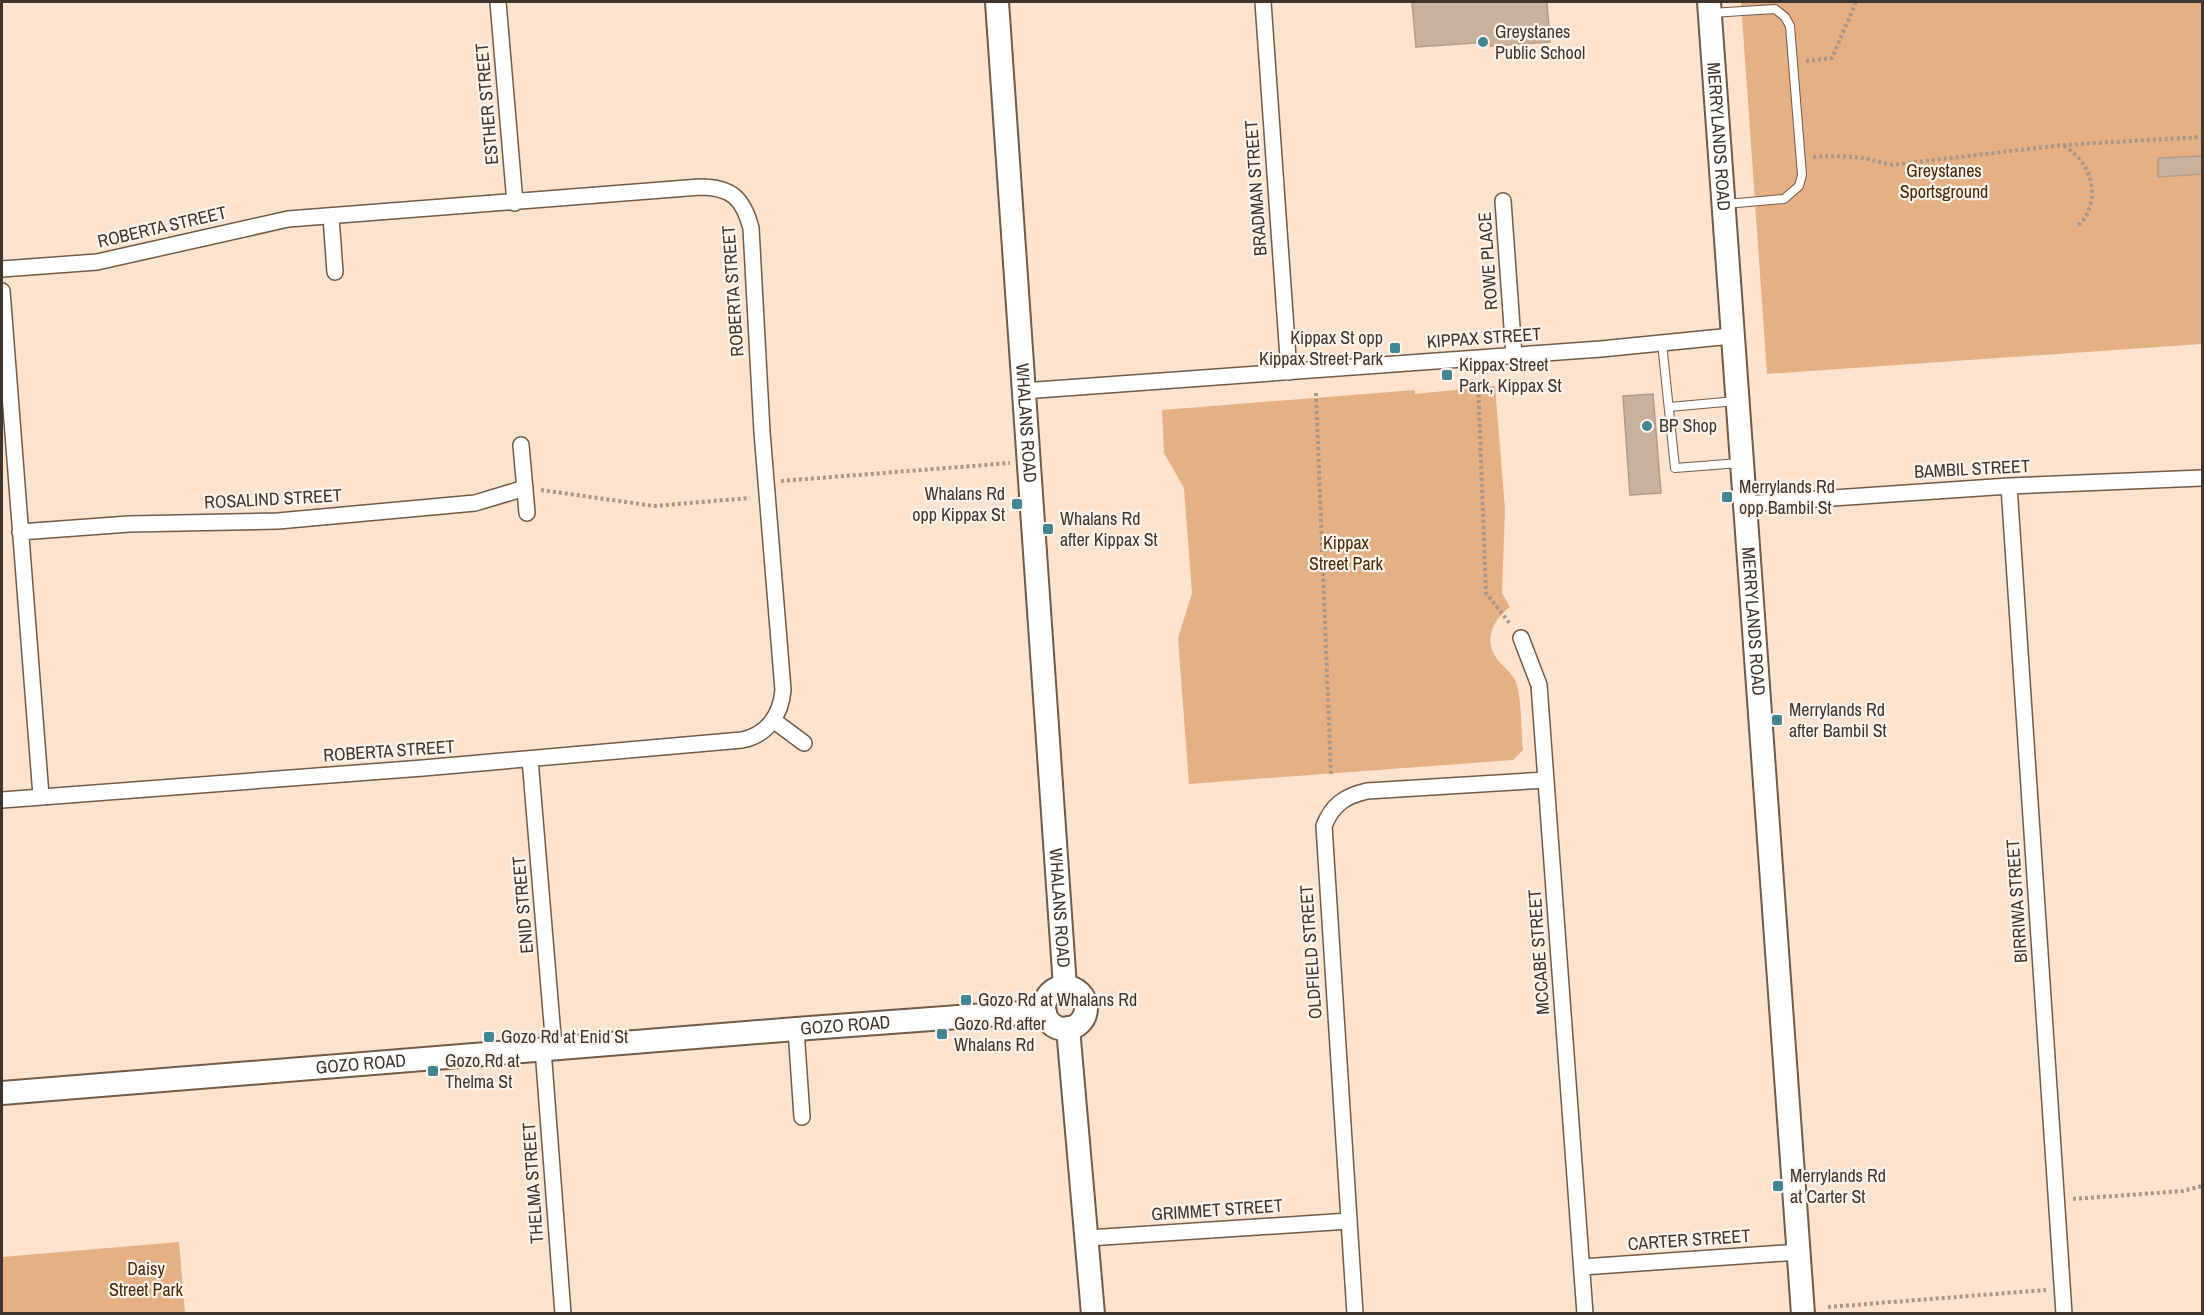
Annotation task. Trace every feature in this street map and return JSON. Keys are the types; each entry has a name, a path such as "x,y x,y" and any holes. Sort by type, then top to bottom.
{"street":[{"name":"ESTHER STREET","path":"498,2 515,203"},
{"name":"WHALANS ROAD","path":"997,2 1065,987"},
{"name":"BRADMAN STREET","path":"1263,2 1289,372"},
{"name":"MERRYLANDS ROAD","path":"1709,7 1803,1314"},
{"name":"ROBERTA STREET","path":"2,269 97,262 277,221 700,187 723,189 732,193 743,206 751,228 762,432 783,690 780,707 773,720 761,733 742,740 530,759 2,800"},
{"name":"ROWE PLACE","path":"1503,201 1514,355"},
{"path":"331,217 335,272"},
{"path":"2,291 41,796"},
{"name":"KIPPAX STREET","path":"1023,391 1514,355 1732,336"},
{"path":"521,445 527,513"},
{"name":"BAMBIL STREET","path":"1745,504 2009,486 2202,478"},
{"name":"BIRRIWA STREET","path":"2009,486 2064,1314"},
{"name":"ROSALIND STREET","path":"20,532 129,524 290,520 475,503 525,488"},
{"name":"MCCABE STREET","path":"1521,638 1539,685 1582,1267"},
{"path":"773,720 804,743"},
{"name":"ENID STREET","path":"530,759 548,1049"},
{"name":"OLDFIELD STREET","path":"1355,1314 1323,839 1324,826 1332,809 1345,797 1367,791 1546,780"},
{"path":"1065,987 1080,994 1085,1007 1082,1020 1068,1028 1054,1026 1045,1013 1044,1004 1049,994 1057,988 1065,987"},
{"name":"GOZO ROAD","path":"2,1093 796,1029 999,1014 1045,1013"},
{"path":"1068,1028 1093,1314"},
{"path":"796,1029 802,1118"},
{"name":"THELMA STREET","path":"548,1049 563,1314"},
{"name":"GRIMMET STREET","path":"1088,1238 1349,1221"},
{"name":"CARTER STREET","path":"1582,1267 1799,1252"},
{"path":"1582,1267 1585,1314"}],"lane":[{"path":"1709,7 1775,9 1785,17 1790,26 1801,158 1802,175 1799,186 1784,200 1723,204"},
{"path":"1662,343 1675,468 1741,462"},
{"path":"1669,406 1736,400"}],"path":[{"path":"1793,63 1832,58 1856,2"},
{"path":"1801,158 1843,155 1865,157 1890,165 2063,145 2202,137"},
{"path":"2063,145 2080,160 2090,178 2092,192 2090,209 2077,226"},
{"path":"1478,382 1486,593 1521,638"},
{"path":"1316,393 1331,776"},
{"path":"2057,1200 2183,1191 2202,1186"},
{"path":"1828,1307 2063,1289"}],"green space":[{"name":"Greystanes Sportsground","path":"1741,2 2202,2 2202,344 1767,374"},
{"name":"Kippax Street Park","path":"1495,386 1505,509 1502,593 1510,607 1495,624 1490,638 1497,659 1516,681 1521,709 1523,750 1513,760 1189,784 1178,638 1192,593 1184,488 1164,453 1162,410 1415,390 1415,394"},
{"name":"Daisy Street Park","path":"179,1242 185,1313 2,1313 2,1257"}],"building":[{"path":"1412,2 1547,2 1550,42 1490,46 1490,42 1416,47"},
{"path":"2202,156 2202,174 2158,177 2158,158"},
{"path":"1653,394 1661,493 1630,495 1623,396"}],"place":[{"name":"Greystanes Public School","path":"1483,42"},
{"name":"Kippax St opp Kippax Street Park","path":"1395,348"},
{"name":"Kippax Street Park, Kippax St","path":"1447,375"},
{"name":"BP Shop","path":"1647,426"},
{"name":"Merrylands Rd opp Bambil St","path":"1727,497"},
{"name":"Whalans Rd opp Kippax St","path":"1017,504"},
{"name":"Whalans Rd after Kippax St","path":"1048,529"},
{"name":"Merrylands Rd after Bambil St","path":"1777,720"},
{"name":"Gozo Rd at Whalans Rd","path":"966,1000"},
{"name":"Gozo Rd after Whalans Rd","path":"942,1034"},
{"name":"Gozo Rd at Enid St","path":"489,1037"},
{"name":"Gozo Rd at Thelma St","path":"433,1071"},
{"name":"Merrylands Rd at Carter St","path":"1778,1186"}]}
